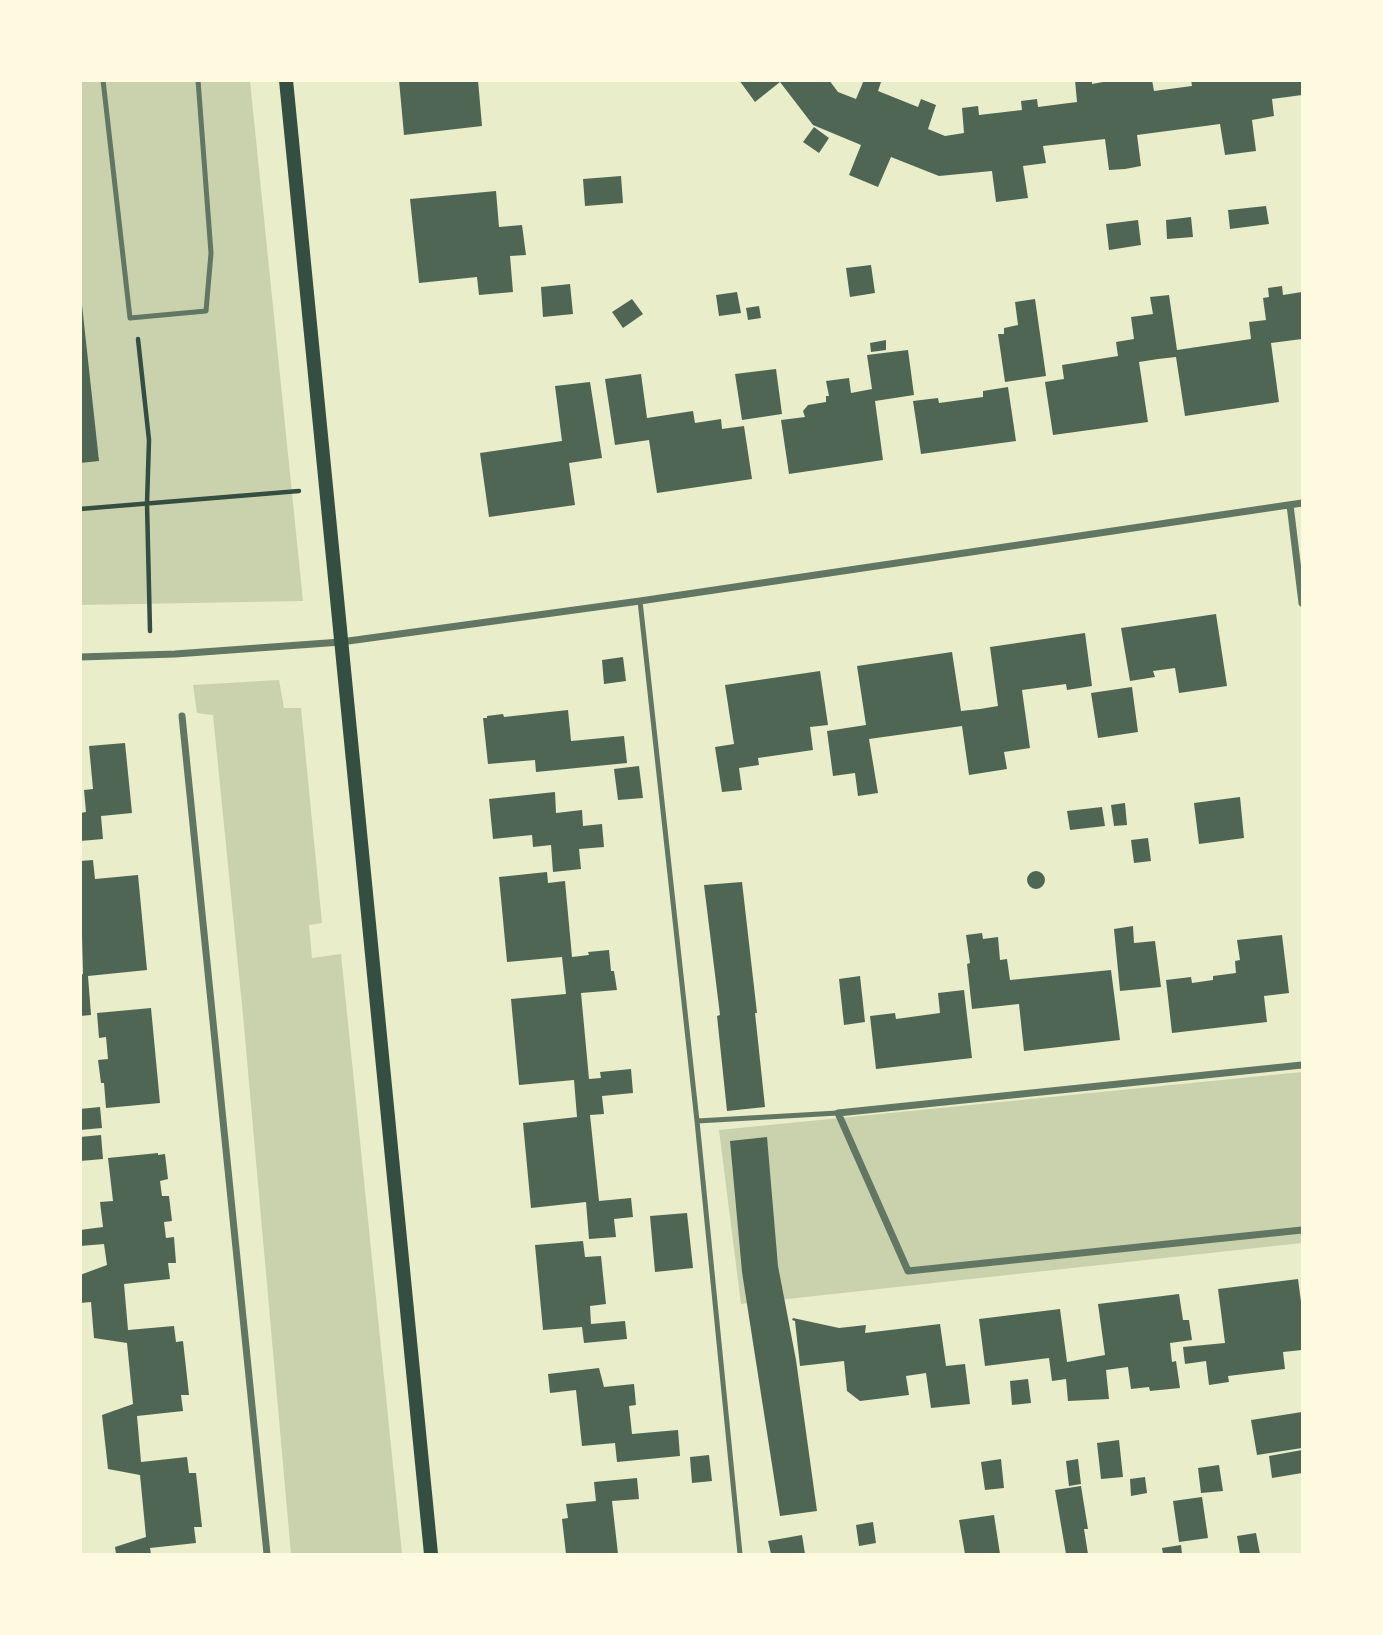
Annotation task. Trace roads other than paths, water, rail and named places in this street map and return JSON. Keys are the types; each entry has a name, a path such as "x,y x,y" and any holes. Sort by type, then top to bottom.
{"main road":[{"path":"286,80 431,1555"}],"street":[{"path":"80,657 153,655 341,642 640,601 1303,503"},
{"path":"1290,505 1303,603"},
{"path":"182,716 267,1555"},
{"path":"1303,1065 838,1113 908,1271 1303,1230"}],"lane":[{"path":"103,80 130,318 206,311 211,253 198,80"},
{"path":"640,601 697,1121 740,1555"},
{"path":"697,1121 838,1113"}]}
